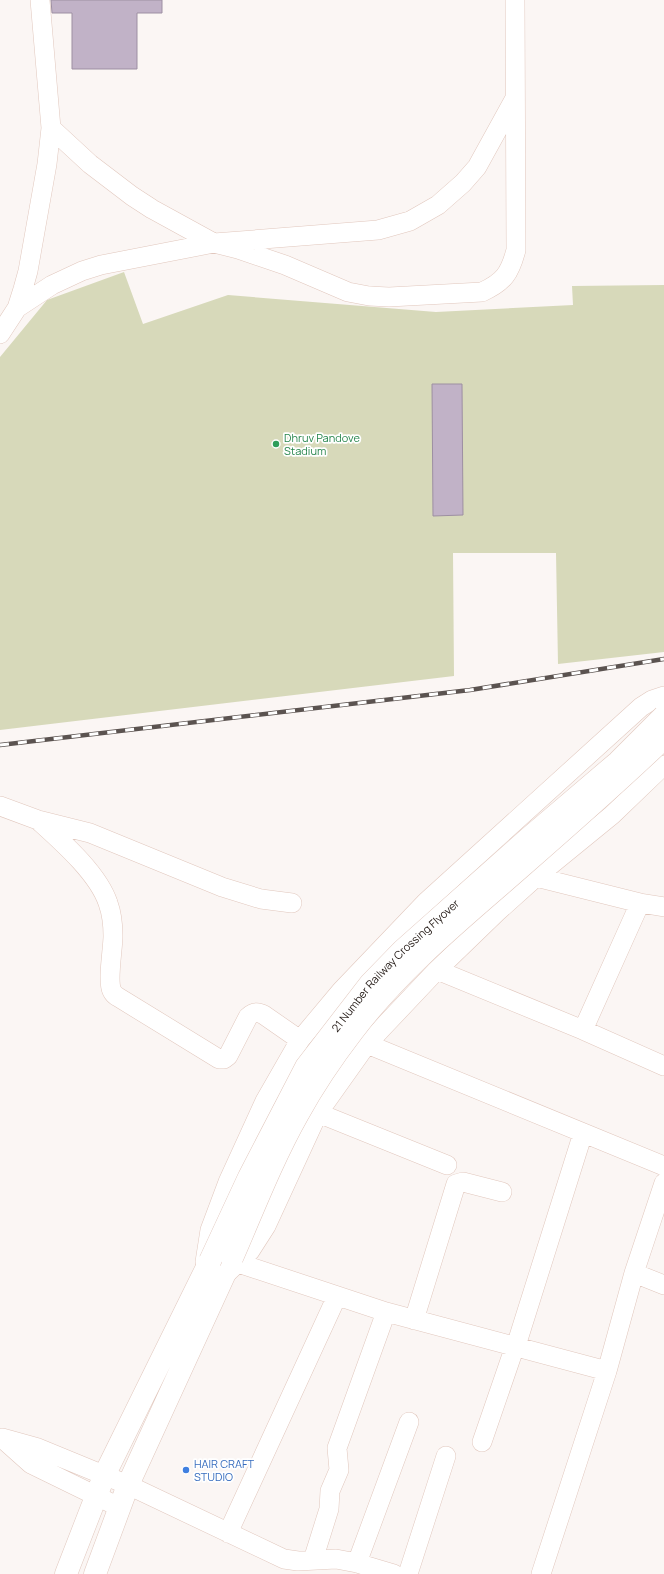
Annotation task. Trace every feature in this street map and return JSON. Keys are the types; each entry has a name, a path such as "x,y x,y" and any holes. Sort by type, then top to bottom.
{"main road":[{"name":"21 Number Railway Crossing Flyover","path":"221,1267 249,1177 306,1067 370,984 409,945 530,837 618,762 664,716"},
{"name":"21 Number Railway Crossing Flyover","path":"221,1267 298,1115 322,1074 354,1030 388,991 444,934 630,771 664,738"},
{"path":"95,1574 128,1485 221,1267"},
{"path":"66,1574 100,1486 221,1267"}],"street":[{"path":"0,334 17,308 28,271 47,164 51,128 40,0"},
{"path":"51,128 90,164 132,196 152,209 214,243 238,249 285,265 348,292 369,296 414,297 482,292 494,286 505,277 512,263 516,250 515,0"},
{"path":"17,308 52,285 82,271 101,265 214,243 378,230 410,221 438,205 472,173 477,167 516,97"},
{"path":"221,1267 210,1230 219,1203 265,1101 300,1040 341,991 640,707 652,700 664,696"},
{"path":"221,1267 250,1251 266,1226 318,1113 368,1044 437,970 460,940 612,815 664,765"},
{"path":"0,806 38,820 90,833 222,887 261,899 292,903"},
{"path":"38,820 80,859 108,901 112,918 113,936 110,983 112,991 118,998 219,1059 224,1060 228,1056 248,1017 252,1013 258,1012 264,1015 300,1040"},
{"path":"536,877 640,903 664,907"},
{"path":"583,1030 640,903"},
{"path":"437,970 583,1030 664,1066"},
{"path":"368,1044 664,1166"},
{"path":"318,1113 447,1165"},
{"path":"482,1442 516,1346 583,1133"},
{"path":"414,1320 456,1184 463,1182 502,1192"},
{"path":"541,1574 607,1371 634,1273 664,1183"},
{"path":"221,1267 337,1296 414,1320 607,1371"},
{"path":"634,1273 664,1285"},
{"path":"228,1533 337,1296"},
{"path":"301,1565 329,1510 330,1491 339,1470 337,1448 386,1312"},
{"path":"357,1563 409,1422"},
{"path":"1,1438 31,1464 100,1486 128,1485 273,1555 301,1565 336,1559 357,1563 394,1574"},
{"path":"408,1574 446,1456"},
{"path":"100,1486 120,1507"}],"green space":[{"path":"124,272 143,324 228,295 436,312 573,305 572,286 664,285 664,652 558,664 556,553 453,553 454,676 0,730 0,357 47,300"}],"building":[{"path":"51,0 162,0 162,13 137,13 137,69 72,69 72,13 52,13"},
{"path":"432,384 462,384 463,515 433,516"}],"railway":[{"path":"0,745 470,690 664,659"}],"place":[{"name":"Dhruv Pandove Stadium","path":"276,444"},
{"name":"HAIR CRAFT STUDIO","path":"186,1470"}]}
